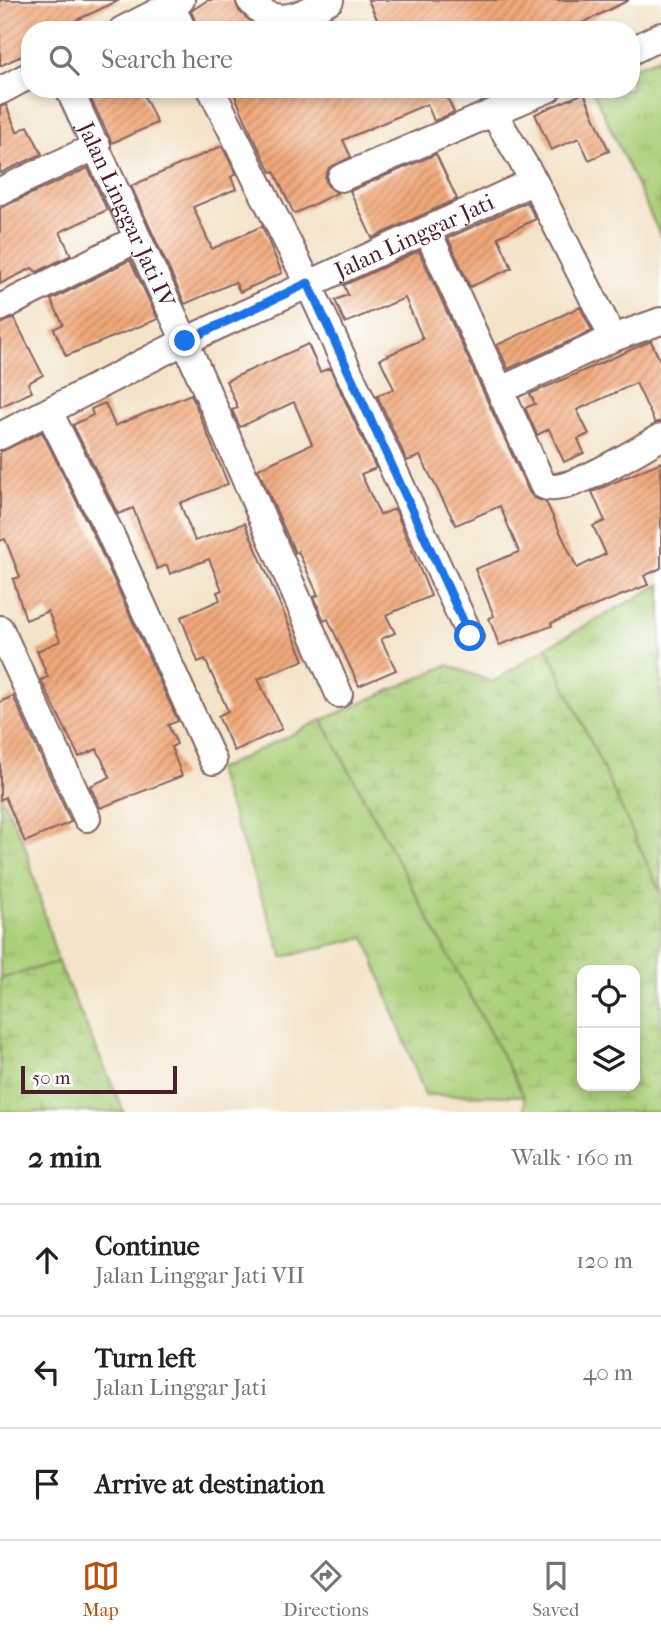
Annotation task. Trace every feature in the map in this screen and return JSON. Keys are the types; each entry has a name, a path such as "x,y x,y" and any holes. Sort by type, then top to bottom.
{"street":[{"path":"250,0 264,15 283,19 292,18 330,0"},
{"path":"140,21 176,3 181,21"},
{"path":"640,46 661,36"},
{"path":"0,91 21,80"},
{"name":"Jalan Linggar Jati IV","path":"73,98 185,341 339,694"},
{"path":"216,98 308,283 470,636"},
{"path":"341,178 529,98"},
{"path":"494,114 534,181 612,338"},
{"path":"0,191 97,146"},
{"name":"Jalan Linggar Jati","path":"0,436 185,341 534,181"},
{"path":"427,230 541,483 548,488 569,485 661,437"},
{"path":"0,308 137,239"},
{"path":"501,390 612,338 661,321"},
{"path":"50,412 108,529 213,761"},
{"path":"0,629 87,818"}],"green space":[{"path":"661,57 661,237 596,98 640,98 640,65"},
{"path":"661,584 661,894 547,647"},
{"path":"547,647 661,894 661,1112 525,1112 524,1096 322,720 448,665 493,682"},
{"path":"322,720 524,1096 425,1095 365,937 283,957 216,770"},
{"path":"0,793 25,846 58,962 0,979"},
{"path":"58,962 124,1112 0,1112 0,979"}],"building":[{"path":"0,0 120,0 74,21 21,21 21,56 0,66"},
{"path":"208,0 235,0 239,11 250,21 195,21 191,11"},
{"path":"368,0 629,0 586,21 378,21"},
{"path":"90,98 145,98 157,123 112,143"},
{"path":"236,98 447,98 454,112 434,121 427,104 343,140 351,157 329,168 325,177 327,185 337,193 294,214 274,171 271,172"},
{"path":"572,98 586,98 609,151 589,160 579,138 551,150 535,114"},
{"path":"6,105 17,132 28,126 42,154 0,173 0,107"},
{"path":"222,146 236,174 231,177 236,189 193,207 212,249 262,226 282,273 240,292 235,282 185,304 131,186"},
{"path":"436,154 457,199 372,238 350,191"},
{"path":"88,168 107,210 60,232 71,255 37,272 32,268 0,284 0,208"},
{"path":"527,202 536,219 498,237 512,268 470,287 448,238"},
{"path":"419,251 529,492 534,498 546,502 577,568 606,554 593,526 605,521 592,492 661,462 661,568 644,576 648,585 551,623 552,626 499,645 489,618 494,616 475,569 519,552 500,506 456,525 420,456 407,461 377,395 394,389 380,359 423,339 405,298 345,323 335,300 348,295 344,285"},
{"path":"130,260 158,319 66,356 54,329 63,324 51,300"},
{"path":"580,307 592,331 508,369 497,345"},
{"path":"14,318 43,375 28,383 32,392 0,407 0,324"},
{"path":"651,341 661,363 661,421 655,423 636,383 577,410 589,434 578,439 584,453 564,462 549,429 537,435 525,408 535,404 530,394"},
{"path":"308,344 320,372 330,368 376,468 361,474 380,515 395,509 431,596 386,615 395,633 381,639 396,670 359,686 328,619 324,621 314,597 318,595 298,551 295,553 258,469 312,444 294,402 240,427 232,410 238,408 226,381"},
{"path":"191,394 228,484 180,503 195,541 245,523 304,660 258,679 282,729 234,751 218,716 228,711 205,659 198,662 181,617 220,600 217,592 222,590 209,559 170,574 167,565 157,569 133,508 118,514 73,425 93,415 91,409 105,403 115,426"},
{"path":"42,432 94,536 178,721 168,725 177,744 171,747 182,776 100,808 90,786 110,777 97,749 79,757 41,680 48,677 37,651 60,641 48,611 26,620 13,579 20,577 5,539 0,541 0,452"},
{"path":"13,696 71,822 25,842 5,797 0,800 0,702"}],"route":[{"path":"185,341 308,283 470,636"}]}
